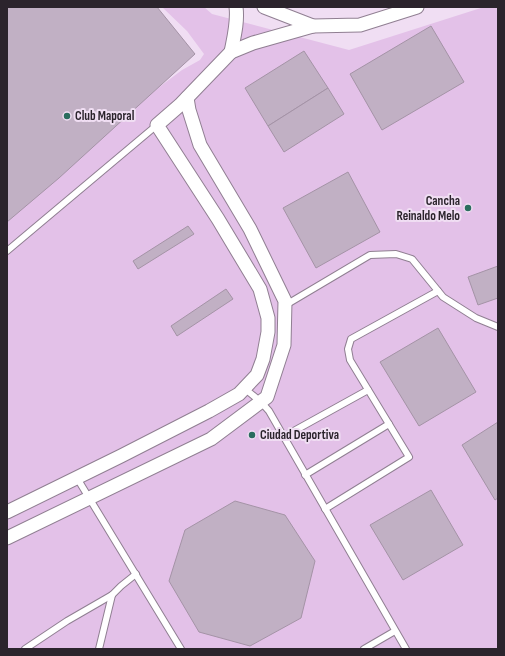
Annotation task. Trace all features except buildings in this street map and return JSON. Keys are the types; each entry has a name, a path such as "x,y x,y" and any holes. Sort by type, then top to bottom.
{"street":[{"path":"231,52 237,14 236,7"},
{"path":"264,7 313,26"},
{"path":"7,512 78,478 209,411 239,394 257,375 263,359 268,332 268,318 260,289 218,219 157,126 187,98 231,52 253,43 313,26 360,24 417,7"},
{"path":"7,538 211,439 267,397 284,345 285,301 250,229 200,146 189,110 187,98"}],"lane":[{"path":"7,251 157,126"},
{"path":"284,306 370,255 396,254 412,259 443,297 476,318 498,327"},
{"path":"325,509 409,457 350,360 348,349 351,339 438,291"},
{"path":"244,388 261,402 269,411 406,649"},
{"path":"283,437 368,390"},
{"path":"305,475 389,424"},
{"path":"78,478 181,649"},
{"path":"25,649 67,621 112,595 136,574"},
{"path":"99,649 112,595"},
{"path":"364,649 395,631"}],"shaded area":[{"name":"Ciudad Deportiva","path":"162,7 204,7 212,14 349,50 484,7 498,7 498,649 7,649 7,221 150,94 182,70 200,60 204,54 187,31"}],"place":[{"name":"Club Maporal","path":"67,116"},
{"name":"Cancha Reinaldo Melo","path":"468,208"},
{"name":"Ciudad Deportiva","path":"252,435"}]}
